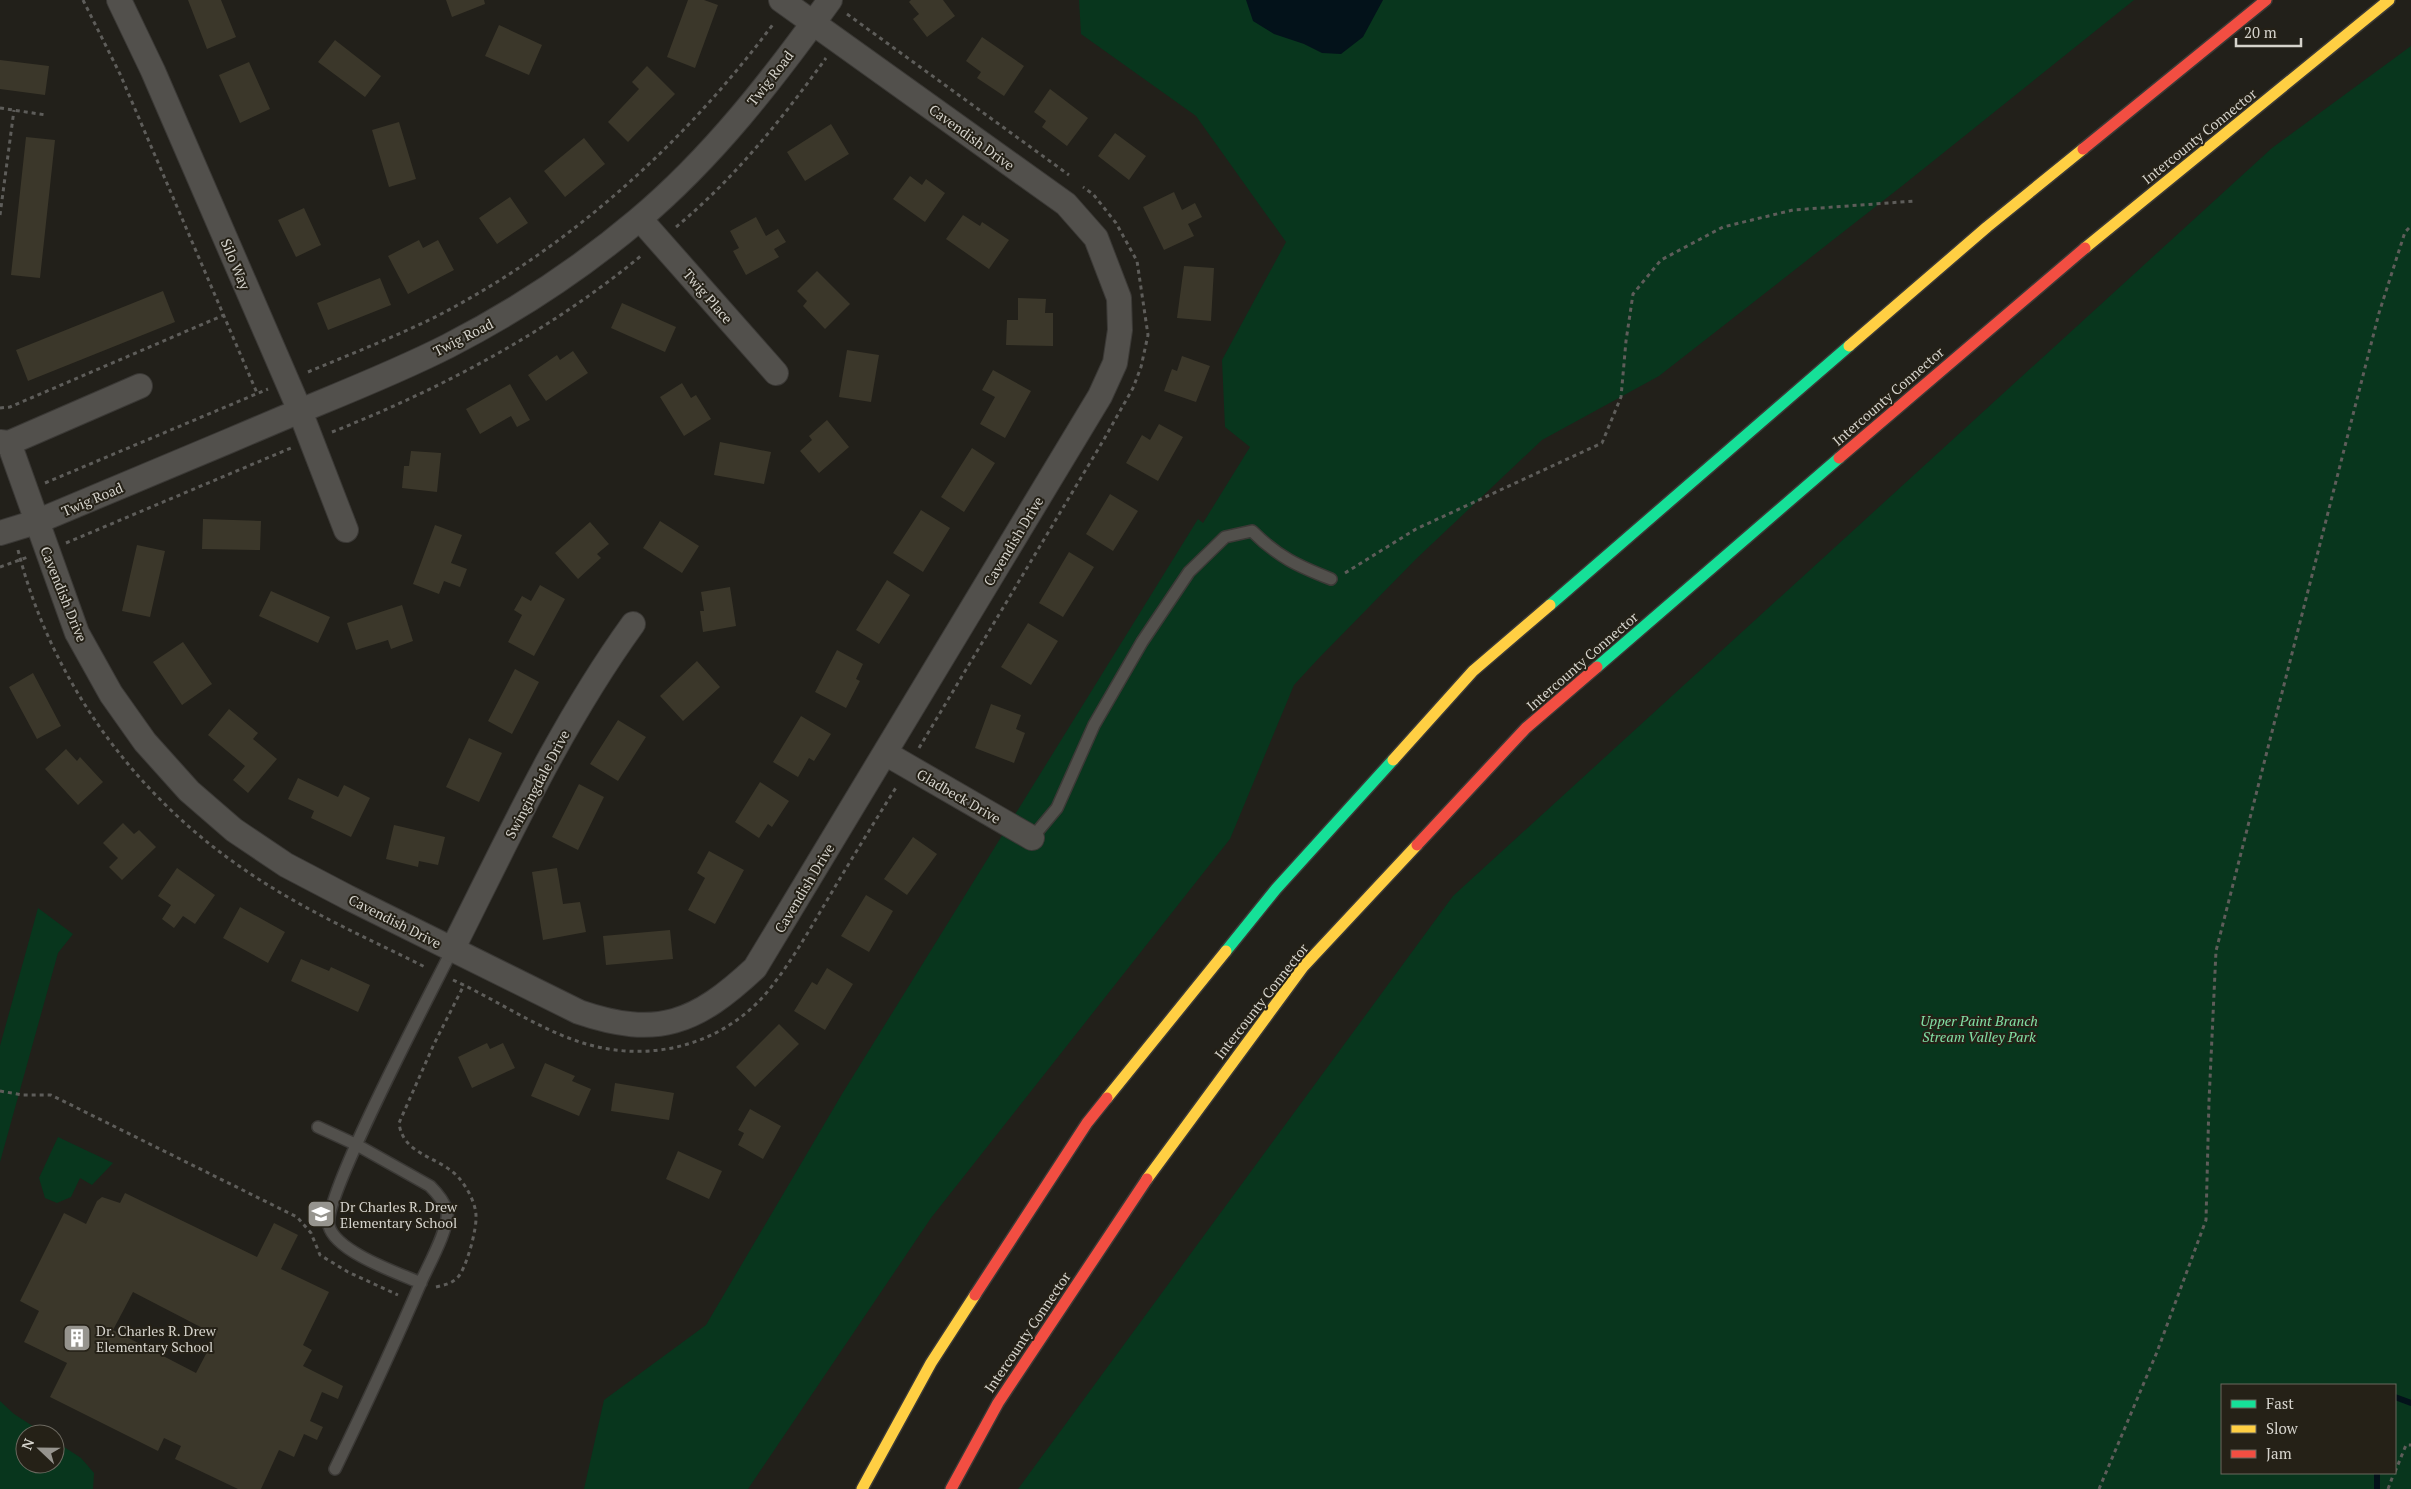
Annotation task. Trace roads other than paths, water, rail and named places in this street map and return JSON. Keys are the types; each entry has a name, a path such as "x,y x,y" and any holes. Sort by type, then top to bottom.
{"highway":[{"path":"862,1489 931,1362 1087,1123 1276,889 1473,671 1987,227 2266,0"},
{"name":"Intercounty Connector","path":"951,1489 998,1403 1157,1164 1302,967 1526,728 2037,287 2389,0"}],"street":[{"name":"Twig Road","path":"6,531 36,522 300,411 446,347 506,314 556,282 640,219 733,126 813,24 829,0"},
{"name":"Silo Way","path":"122,1 287,380 346,530"},
{"name":"Cavendish Drive","path":"140,386 5,443 26,490 77,633 106,685 145,742 189,790 234,830 286,865 452,950 579,1012 601,1020 634,1026 669,1023 700,1012 728,994 755,968 1100,396 1115,363 1120,330 1119,298 1096,238 1066,204 784,2"},
{"name":"Twig Place","path":"640,219 776,374"},
{"name":"Swingingdale Drive","path":"452,950 557,744 602,667 633,624"},
{"name":"Gladbeck Drive","path":"885,753 1032,838"}],"lane":[{"path":"1032,838 1057,808 1094,725 1142,642 1189,572 1225,537 1252,531 1268,547 1291,563 1331,579"},
{"path":"419,1287 352,1251 338,1241 329,1226 330,1207 357,1145 452,950"},
{"path":"318,1127 357,1145 430,1186 440,1196 447,1212 438,1246 335,1469"}],"waterway":[{"path":"2396,1397 2411,1403"},
{"path":"2377,1474 2377,1489"}],"place":[{"name":"Dr Charles R. Drew Elementary School","path":"321,1214"},
{"name":"Dr. Charles R. Drew Elementary School","path":"77,1338"}],"park label":[{"name":"Upper Paint Branch Stream Valley Park","path":"1979,1028"}]}
